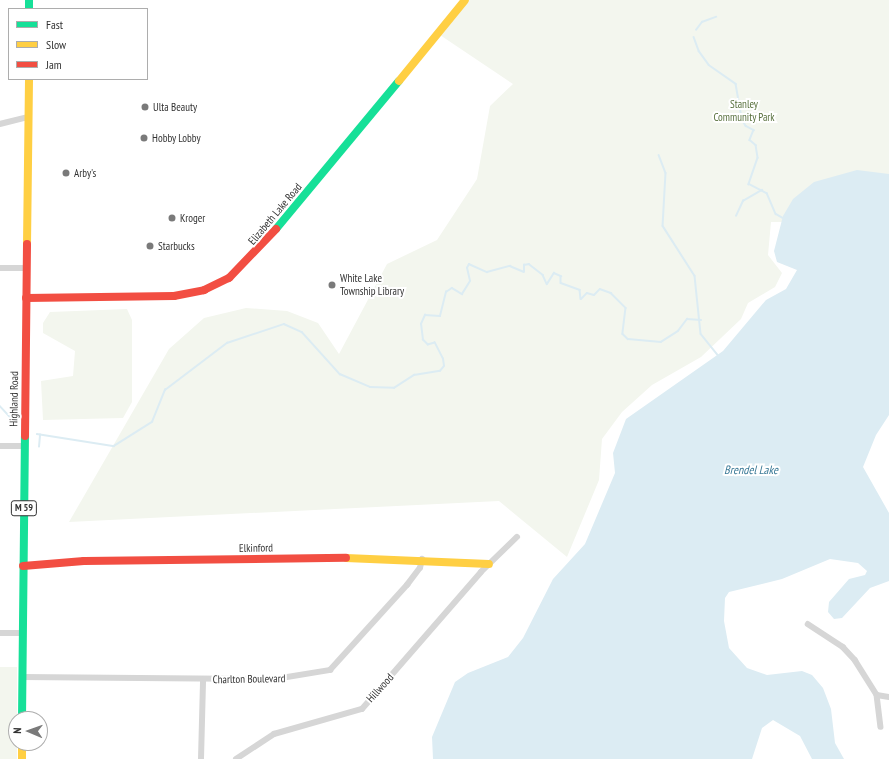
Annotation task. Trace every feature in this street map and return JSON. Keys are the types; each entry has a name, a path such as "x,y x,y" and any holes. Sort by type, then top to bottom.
{"main road":[{"name":"Elizabeth Lake Road","path":"26,298 174,296 204,290 229,278 258,251 465,0"},
{"name":"Highland Road","path":"22,711 29,80"},
{"name":"Elkinford","path":"23,566 84,561 422,559 489,564"}],"street":[{"path":"0,124 28,117"},
{"path":"0,268 26,268"},
{"path":"0,446 25,446"},
{"name":"Hillwood","path":"236,759 274,734 362,709 489,564 517,537"},
{"name":"Charlton Boulevard","path":"22,677 203,680 295,678 330,670 417,572 422,559"},
{"path":"808,624 843,647 877,696 881,727"},
{"path":"0,633 23,633"},
{"path":"201,759 203,680"},
{"path":"877,696 889,697"}],"green space":[{"name":"Stanley Community Park","path":"468,0 889,0 889,221 771,222 768,255 782,273 775,287 748,303 741,319 701,357 652,385 622,412 602,439 599,480 567,557 499,501 69,522 169,349 204,318 246,308 287,311 318,323 339,354 387,264 437,240 477,179 490,106 513,84 440,35"},
{"path":"127,309 132,320 132,402 123,418 43,420 41,381 73,376 75,351 43,333 43,323 50,312"},
{"path":"0,667 17,667 17,711 8,711 8,751 17,751 17,759 0,759"}],"water":[{"name":"Brendel Lake","path":"857,170 889,174 889,415 876,435 863,467 889,513 889,581 870,588 842,618 834,619 828,612 829,602 849,579 865,575 867,571 858,563 830,559 782,579 729,592 725,598 724,621 729,648 747,668 767,675 802,671 812,675 823,688 831,709 835,743 844,759 812,759 800,736 773,720 762,728 752,759 433,759 432,737 455,682 468,673 508,657 523,638 553,579 585,544 615,473 613,453 626,419 723,351 766,300 786,289 797,270 777,262 774,251 783,216 793,199 814,182"}],"waterway":[{"path":"696,30 702,22 716,17"},
{"path":"694,37 699,51 709,65 736,84 742,119 746,126 754,130 750,140 756,145 758,158 749,184 767,193 776,214 783,218"},
{"path":"659,155 666,173 663,226 695,276 701,334 718,355"},
{"path":"736,216 743,201 762,190"},
{"path":"37,434 114,446 152,422 165,390 227,343 284,324 302,332 340,374 370,387 394,388 414,375 440,371 444,366 443,359 435,343 428,345 423,340 421,324 425,315 440,316 446,292 452,288 462,294 470,281 467,268 469,264 487,272 510,266 524,272 524,265 529,264 543,275 547,284 554,273 561,276 561,283 580,290 581,299 587,293 594,295 600,289 611,293 626,308 623,334 628,339 661,342 678,331 687,319 701,320"},
{"path":"0,406 12,419"},
{"path":"39,447 40,435"}],"traffic: fast":[{"path":"29,0 29,8"},
{"path":"276,229 399,81"},
{"path":"22,711 25,436"}],"traffic: slow":[{"path":"399,81 465,0"},
{"path":"27,244 29,80"},
{"path":"346,558 489,564"},
{"path":"22,751 22,759"}],"traffic: jam":[{"path":"26,298 174,296 204,290 229,278 276,229"},
{"path":"25,436 27,244"},
{"path":"23,566 84,561 346,558"}],"place":[{"name":"Ulta Beauty","path":"145,107"},
{"name":"Hobby Lobby","path":"144,138"},
{"name":"Arby's","path":"66,173"},
{"name":"Kroger","path":"172,218"},
{"name":"Starbucks","path":"150,246"},
{"name":"White Lake Township Library","path":"332,285"}]}
